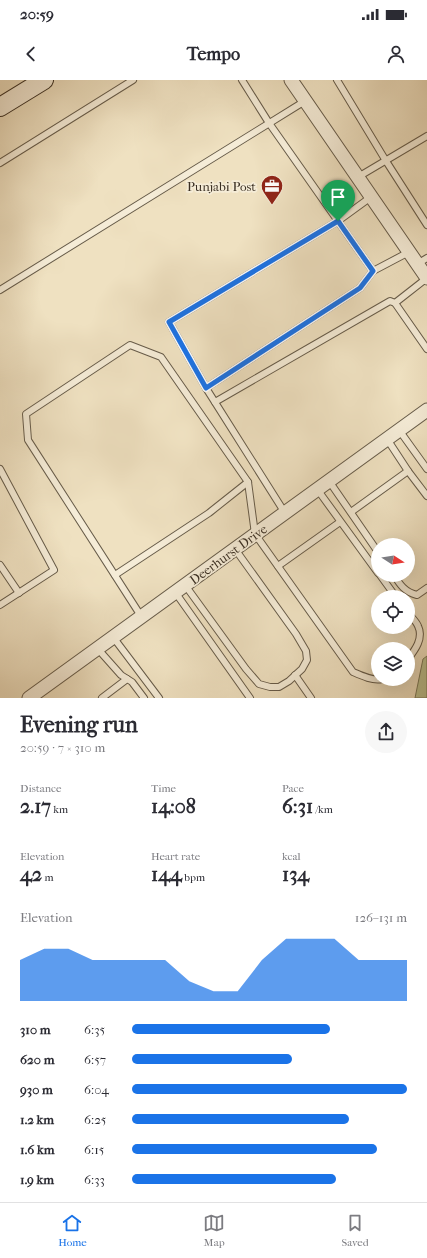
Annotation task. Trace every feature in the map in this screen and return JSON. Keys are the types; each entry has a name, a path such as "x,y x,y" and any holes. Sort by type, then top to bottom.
{"main road":[{"path":"0,107 44,80"}],"street":[{"path":"293,81 305,101 408,252 422,261 427,278"},
{"name":"Deerhurst Drive","path":"29,698 329,481 386,438 427,410"}],"lane":[{"path":"0,163 133,80"},
{"path":"242,80 269,123 373,271"},
{"path":"337,80 427,225"},
{"path":"0,290 305,101"},
{"path":"358,178 427,136"},
{"path":"284,513 206,388 169,322 338,221 371,197"},
{"path":"206,388 360,288 373,271 408,252"},
{"path":"215,402 390,302 395,303 427,278"},
{"path":"395,303 427,349"},
{"path":"141,616 28,440 26,414 130,345 161,357 248,482 255,534 353,672 371,678"},
{"path":"399,430 427,469"},
{"path":"386,438 427,496"},
{"path":"0,469 54,570 0,605"},
{"path":"351,512 408,471"},
{"path":"329,481 371,542"},
{"path":"115,575 209,513 248,482"},
{"path":"317,489 371,563"},
{"path":"278,566 340,522"},
{"path":"180,588 259,684 270,687 279,687 302,669 307,660 306,651 296,634 235,549"},
{"path":"0,565 19,593"},
{"path":"399,582 409,593 417,595 427,588"},
{"path":"180,588 250,698"},
{"path":"415,621 420,631 415,650"},
{"path":"113,637 159,698"},
{"path":"97,648 121,675 132,682 144,698"},
{"path":"295,675 311,698"},
{"path":"102,698 127,679"}],"green space":[{"path":"427,656 427,698 415,698 423,659"}],"place":[{"name":"Punjabi Post","path":"272,206"}],"route":[{"path":"338,221 373,271 360,288 206,388 169,322 338,221"}]}
